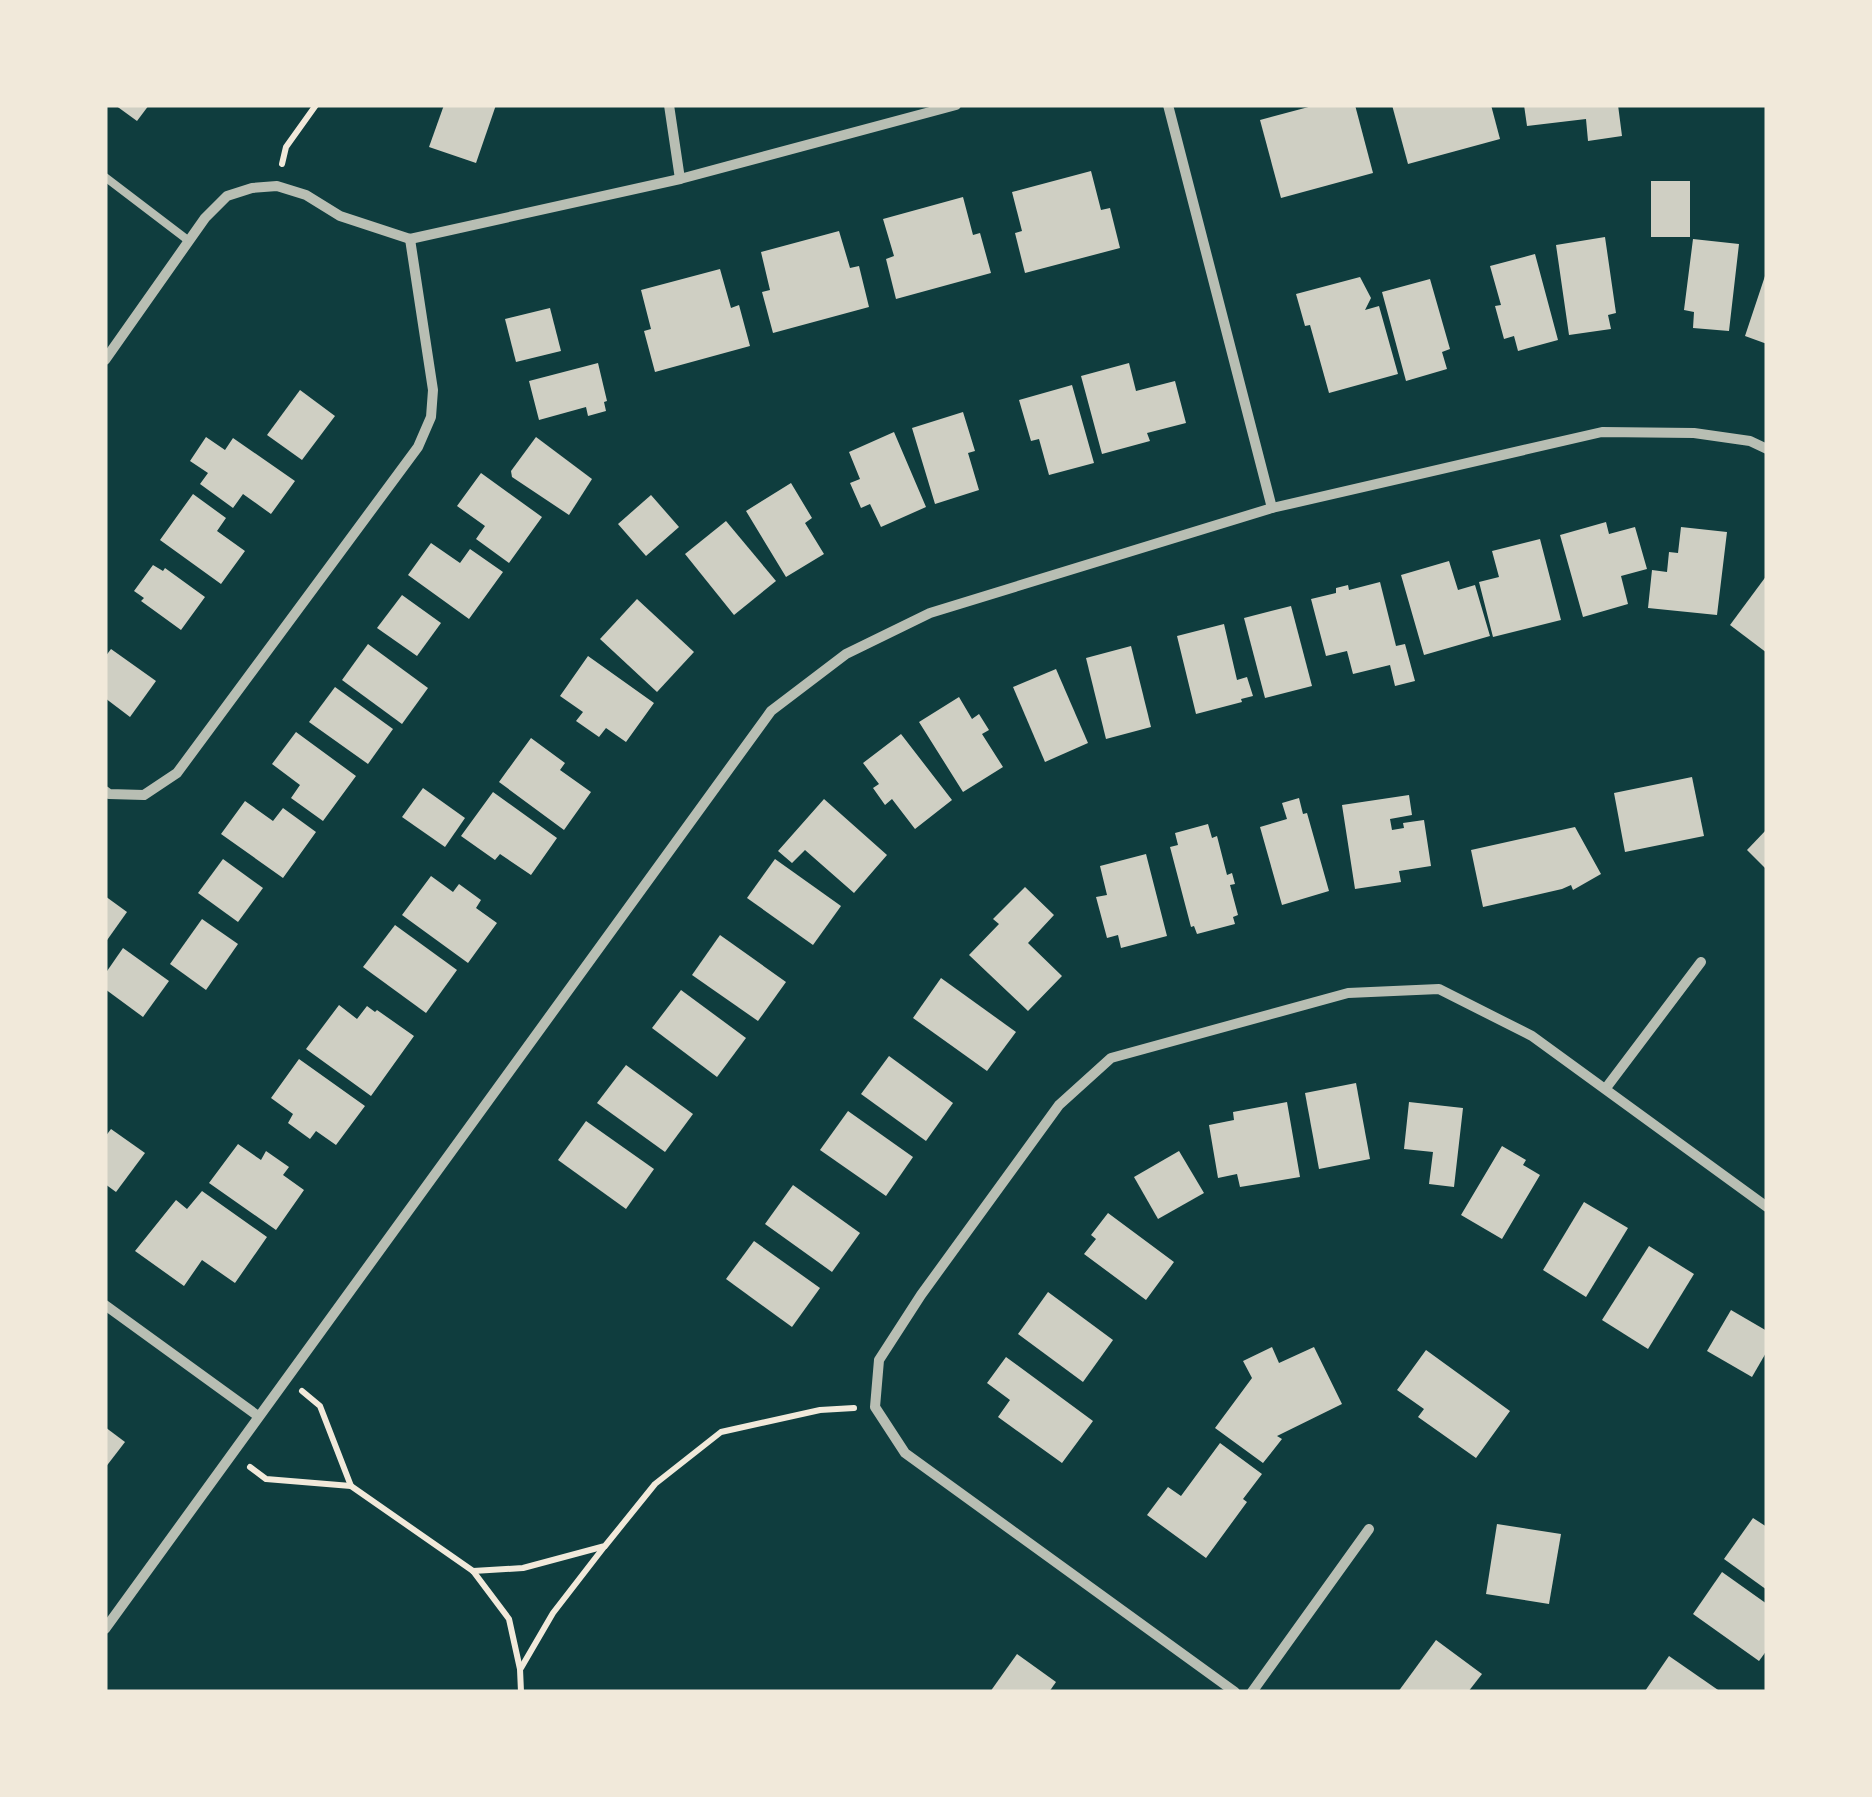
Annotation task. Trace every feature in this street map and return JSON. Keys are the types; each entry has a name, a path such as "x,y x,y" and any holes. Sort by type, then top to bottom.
{"street":[{"path":"669,105 680,179"},
{"path":"105,360 205,218 227,196 252,188 277,186 306,195 340,216 410,239 680,179 956,105"},
{"path":"1168,105 1272,508"},
{"path":"105,791 144,796 177,773 418,448 432,417 434,390 410,239"},
{"path":"105,1629 771,711 846,654 930,613 1272,508 1602,432 1694,434 1750,441 1767,449"},
{"path":"1606,1088 1701,962"},
{"path":"1235,1692 905,1453 875,1408 879,1360 921,1295 1059,1105 1111,1058 1348,993 1439,989 1532,1036 1767,1206"},
{"path":"105,1305 258,1416"},
{"path":"1252,1692 1369,1529"}],"lane":[{"path":"105,177 189,242"}],"path":[{"path":"277,186 286,147 316,105"},
{"path":"288,1380 320,1406 351,1486"},
{"path":"520,1669 553,1613 656,1484 721,1432 820,1410 875,1408"},
{"path":"232,1453 266,1479 351,1486 473,1571 509,1619 520,1669 520,1692"},
{"path":"473,1571 524,1568 605,1546"}],"building":[{"path":"115,105 149,105 137,121"},
{"path":"444,105 496,105 476,163 429,147"},
{"path":"1316,105 1355,105 1373,173 1281,198 1260,120"},
{"path":"1392,105 1491,105 1500,139 1408,164"},
{"path":"1524,105 1618,105 1622,136 1588,141 1586,119 1527,126"},
{"path":"1091,171 1101,210 1110,208 1120,248 1025,273 1015,233 1022,231 1012,192"},
{"path":"1651,181 1690,181 1690,237 1651,237"},
{"path":"963,197 973,235 980,233 991,273 896,299 886,259 894,256 883,219"},
{"path":"839,231 850,268 859,266 869,307 773,333 762,292 770,290 761,252"},
{"path":"1605,237 1616,313 1608,315 1611,329 1569,335 1556,245"},
{"path":"1693,239 1739,244 1729,331 1693,328 1694,312 1684,310"},
{"path":"1535,254 1558,340 1518,351 1514,336 1504,339 1495,306 1501,305 1490,266"},
{"path":"720,269 731,308 739,305 750,346 655,372 644,331 651,329 641,290"},
{"path":"1767,270 1767,344 1745,336"},
{"path":"1360,277 1371,298 1365,310 1379,306 1398,374 1329,393 1310,325 1305,326 1296,294"},
{"path":"1430,279 1450,349 1442,352 1447,369 1406,381 1382,292"},
{"path":"550,308 561,351 516,362 505,319"},
{"path":"598,363 606,411 588,416 586,407 539,420 529,381"},
{"path":"1129,363 1136,391 1175,381 1186,423 1147,433 1150,441 1102,454 1081,376"},
{"path":"1072,385 1094,463 1049,475 1039,439 1031,441 1019,400"},
{"path":"300,390 335,416 302,460 267,435"},
{"path":"963,412 975,451 968,453 979,490 935,504 912,428"},
{"path":"894,432 926,507 881,527 870,504 861,508 850,483 860,479 849,452"},
{"path":"206,437 225,450 233,438 295,481 271,514 243,494 233,508 200,484 208,473 190,461"},
{"path":"536,437 592,479 569,515 512,477 511,471"},
{"path":"481,473 542,517 509,563 476,539 485,526 457,506"},
{"path":"791,483 812,518 805,523 824,554 786,577 746,511"},
{"path":"193,494 226,518 217,531 245,551 221,584 160,540"},
{"path":"651,495 679,527 646,556 618,524"},
{"path":"726,521 776,581 734,615 685,554"},
{"path":"1606,522 1609,534 1635,527 1647,569 1621,576 1628,604 1583,617 1560,535"},
{"path":"1681,527 1727,532 1717,615 1648,608 1652,570 1667,572 1669,552 1678,553"},
{"path":"1540,539 1561,620 1493,637 1479,582 1499,577 1492,551"},
{"path":"431,543 460,563 470,549 503,572 469,619 408,575"},
{"path":"1449,561 1458,590 1475,585 1490,636 1424,655 1401,575"},
{"path":"153,565 163,571 165,568 205,597 181,630 141,601 144,598 134,591"},
{"path":"1767,575 1767,653 1730,625"},
{"path":"1380,582 1396,646 1405,644 1415,681 1395,686 1390,665 1353,674 1347,651 1326,656 1311,599 1336,593 1336,588 1348,585 1349,590"},
{"path":"402,595 441,623 417,656 377,628"},
{"path":"637,599 694,652 657,692 600,639"},
{"path":"1291,606 1312,686 1265,698 1244,618"},
{"path":"1224,624 1237,680 1247,677 1253,696 1196,714 1177,636"},
{"path":"368,644 428,688 402,724 342,680"},
{"path":"1131,646 1151,727 1106,739 1086,658"},
{"path":"111,649 156,681 130,717 105,698 105,657"},
{"path":"588,656 654,703 626,742 606,728 599,737 576,721 583,712 560,696"},
{"path":"1056,669 1088,743 1045,762 1013,687"},
{"path":"335,687 393,729 368,764 309,722"},
{"path":"959,697 972,719 979,714 989,730 982,734 1003,767 963,792 919,722"},
{"path":"296,732 356,776 323,821 291,798 300,785 272,764"},
{"path":"901,734 952,800 915,829 892,799 885,805 873,788 879,784 863,763"},
{"path":"531,738 565,763 560,770 591,792 564,830 499,782"},
{"path":"1692,777 1704,836 1625,852 1614,793"},
{"path":"423,788 465,818 445,847 402,817"},
{"path":"493,792 557,838 531,875 500,854 495,860 461,836"},
{"path":"1409,795 1412,815 1390,819 1392,830 1404,828 1403,823 1424,820 1431,866 1399,871 1401,882 1355,889 1342,805"},
{"path":"1299,798 1303,814 1307,813 1329,891 1282,905 1260,827 1287,819 1282,803"},
{"path":"824,799 887,855 854,893 805,850 792,863 778,851"},
{"path":"245,801 273,821 283,808 316,832 283,878 221,834"},
{"path":"1208,824 1212,838 1217,836 1227,875 1232,873 1235,884 1230,885 1238,915 1233,917 1235,924 1197,934 1191,927 1170,847 1178,845 1175,833"},
{"path":"1575,827 1601,874 1573,890 1571,885 1483,907 1471,850"},
{"path":"1767,829 1767,870 1747,850"},
{"path":"1146,854 1167,936 1121,948 1118,935 1107,938 1096,897 1107,895 1100,866"},
{"path":"223,859 263,888 238,922 198,893"},
{"path":"775,859 841,906 813,945 747,898"},
{"path":"431,876 453,892 459,884 481,900 476,908 497,923 468,963 402,915"},
{"path":"1025,887 1054,915 1028,943 1062,976 1028,1011 969,955 999,924 993,919"},
{"path":"105,896 127,912 105,943"},
{"path":"202,919 238,944 206,990 170,964"},
{"path":"395,925 457,970 426,1013 363,967"},
{"path":"720,935 786,982 758,1021 692,975"},
{"path":"123,948 169,981 143,1017 105,989 105,974"},
{"path":"941,978 1016,1032 987,1071 913,1018"},
{"path":"681,990 746,1038 717,1077 652,1028"},
{"path":"339,1005 357,1019 367,1006 377,1010 414,1036 371,1096 306,1049"},
{"path":"889,1056 953,1103 926,1141 861,1094"},
{"path":"299,1059 365,1106 336,1145 316,1131 310,1139 288,1123 293,1114 271,1098"},
{"path":"626,1065 693,1114 665,1152 597,1103"},
{"path":"1356,1083 1370,1159 1319,1169 1305,1093"},
{"path":"1287,1102 1300,1177 1240,1187 1237,1174 1218,1178 1209,1125 1234,1120 1233,1112"},
{"path":"1409,1102 1463,1108 1454,1187 1429,1184 1433,1152 1404,1149"},
{"path":"848,1111 913,1157 886,1196 820,1150"},
{"path":"586,1121 654,1169 626,1209 558,1160"},
{"path":"111,1129 145,1153 116,1192 105,1184 105,1137"},
{"path":"238,1144 261,1160 266,1151 289,1167 283,1175 304,1190 276,1230 209,1183"},
{"path":"1502,1146 1526,1160 1523,1165 1540,1175 1502,1239 1461,1215"},
{"path":"1179,1151 1204,1193 1158,1219 1134,1177"},
{"path":"793,1185 860,1233 832,1272 765,1224"},
{"path":"202,1191 267,1237 235,1283 202,1260 184,1286 135,1251 176,1200 187,1209"},
{"path":"1584,1202 1628,1228 1586,1297 1543,1270"},
{"path":"1108,1213 1174,1262 1146,1300 1084,1254 1096,1239 1091,1235"},
{"path":"754,1241 820,1288 792,1327 726,1279"},
{"path":"1649,1246 1694,1274 1648,1349 1602,1320"},
{"path":"1048,1292 1113,1340 1083,1382 1018,1334"},
{"path":"1731,1310 1767,1331 1767,1351 1752,1377 1707,1351"},
{"path":"1272,1347 1279,1363 1314,1347 1342,1404 1277,1436 1282,1439 1263,1463 1215,1428 1252,1378 1243,1361"},
{"path":"1426,1350 1510,1411 1476,1458 1418,1417 1424,1409 1397,1390"},
{"path":"1006,1357 1093,1421 1062,1463 998,1417 1010,1400 987,1383"},
{"path":"105,1427 125,1442 105,1468"},
{"path":"1220,1443 1262,1474 1243,1499 1247,1502 1206,1558 1147,1515 1168,1487 1181,1496"},
{"path":"1753,1518 1767,1527 1767,1590 1724,1559"},
{"path":"1497,1524 1561,1534 1549,1604 1486,1594"},
{"path":"1722,1572 1767,1604 1767,1650 1759,1661 1693,1614"},
{"path":"1436,1640 1482,1674 1468,1692 1398,1692"},
{"path":"1017,1654 1056,1682 1049,1692 990,1692"},
{"path":"1669,1656 1721,1692 1645,1691"}]}
